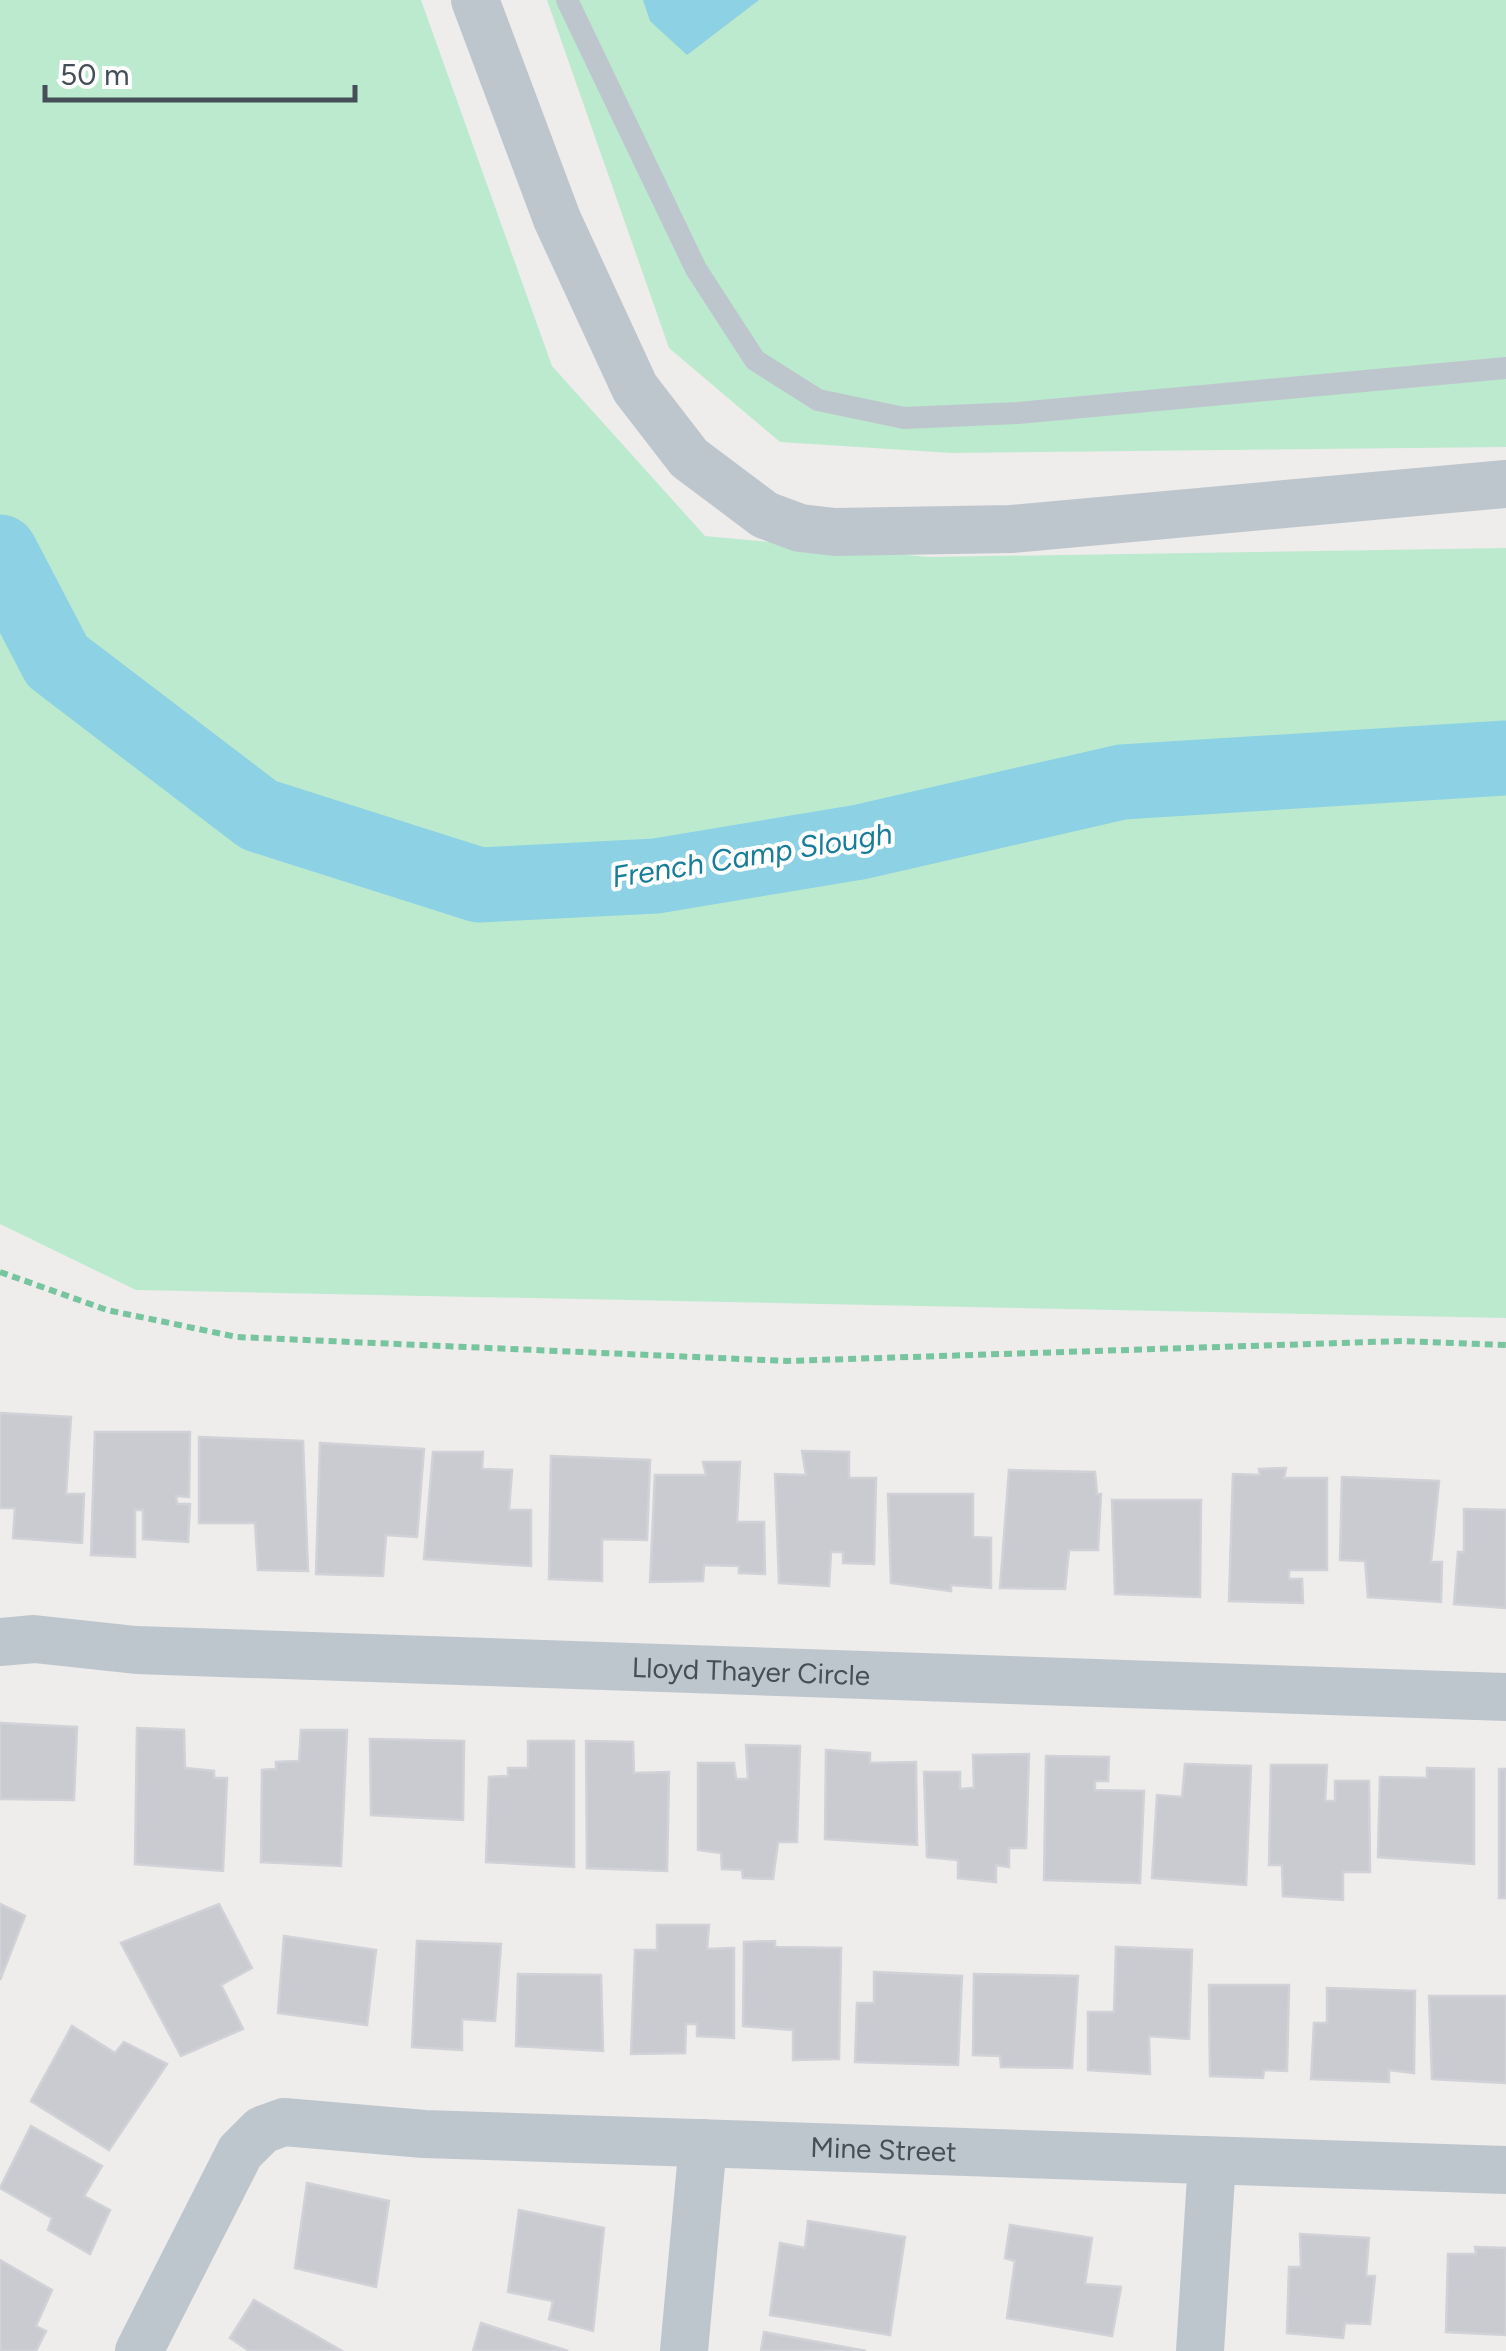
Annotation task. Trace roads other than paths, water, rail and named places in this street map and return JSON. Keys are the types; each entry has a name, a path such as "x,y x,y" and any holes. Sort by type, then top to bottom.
{"street":[{"path":"475,0 557,219 635,388 688,458 765,515 800,528 835,532 1011,529 1506,484"},
{"name":"Lloyd Thayer Circle","path":"0,1642 34,1639 136,1650 1506,1697"},
{"name":"Mine Street","path":"138,2351 240,2152 262,2130 284,2122 424,2134 1506,2170"},
{"path":"684,2351 703,2143"},
{"path":"1200,2351 1212,2160"}],"lane":[{"path":"567,0 696,269 754,360 818,400 904,418 1018,413 1506,368"}],"water":[{"path":"643,0 759,0 687,55 650,21"}],"waterway":[{"name":"French Camp Slough","path":"0,552 57,661 259,815 479,885 656,876 860,842 1122,782 1506,758"}]}
